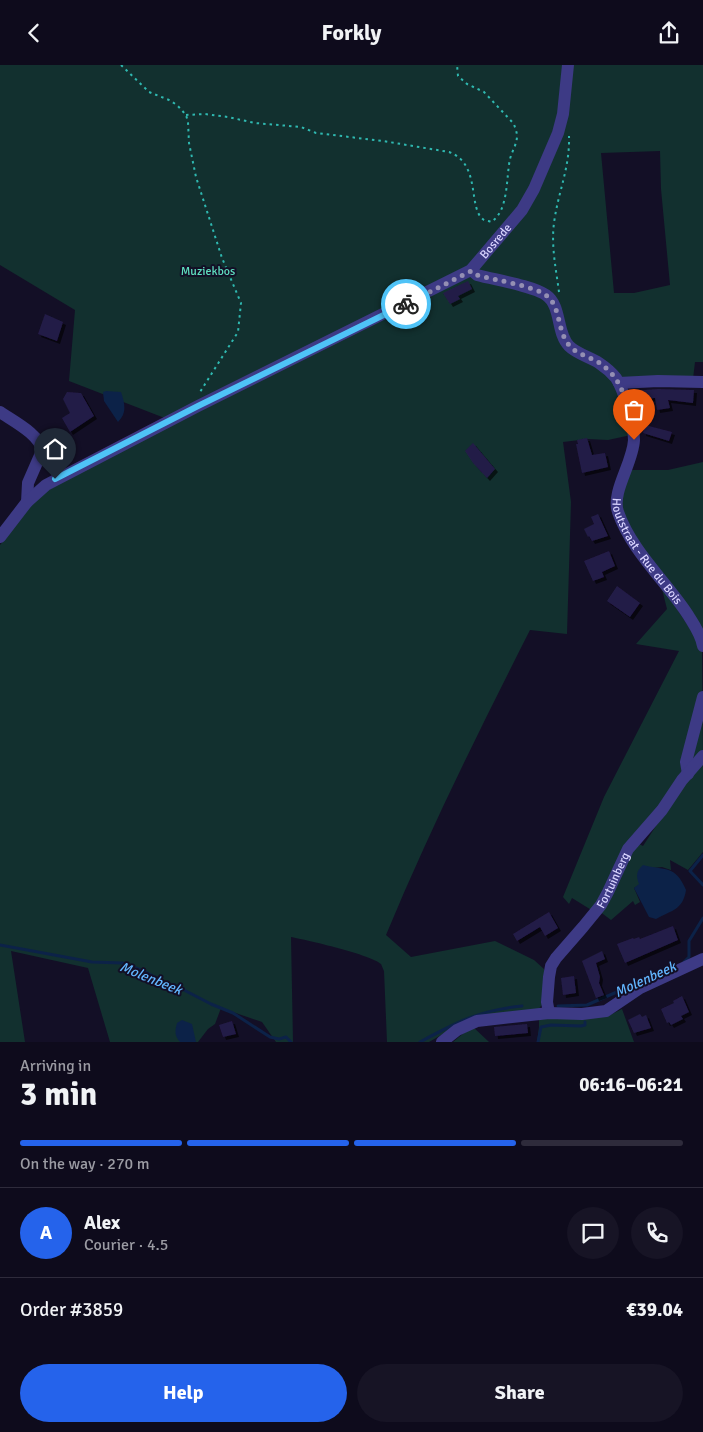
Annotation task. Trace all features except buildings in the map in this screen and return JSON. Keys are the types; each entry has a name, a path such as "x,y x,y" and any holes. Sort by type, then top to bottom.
{"street":[{"name":"Bosrede","path":"0,537 27,502 46,485 198,406 471,271 522,210 537,182 558,133 564,107 568,65"},
{"name":"Houtstraat - Rue du Bois","path":"471,271 477,275 534,290 547,296 552,302 564,337 570,346 599,363 619,383 632,421 634,440 627,471 616,496 618,513 642,555 670,589 692,622 699,633 703,645"},
{"path":"619,383 658,381 703,382"},
{"path":"0,412 36,438 41,446 42,451 28,483 27,502"},
{"path":"688,774 687,754 703,697"},
{"name":"Fortuinberg","path":"549,1013 547,988 551,966 601,905 628,849 662,810 703,756"},
{"path":"442,1042 458,1030 477,1021 549,1013 582,1014 606,1011 649,984 703,959"}],"path":[{"path":"121,65 148,92 178,105 186,115 196,177 222,258 240,303 241,311 238,332 200,392 197,399 198,406"},
{"path":"186,115 206,114 255,123 301,127 316,133 449,152 458,156 464,164 474,188 479,214 483,220 491,222 498,216 505,198 509,181 510,159 517,139 516,131 514,125 484,92 467,84 458,76 457,65"},
{"path":"560,297 554,250 554,223 567,167 569,135"}],"green space":[{"name":"Muziekbos","path":"0,65 703,65 703,362 695,362 693,379 621,380 596,363 616,384 631,435 608,440 588,439 563,442 571,502 567,634 530,630 437,819 386,935 411,957 495,941 534,960 544,969 544,1002 538,1010 464,1022 429,1042 387,1042 384,971 381,964 353,952 291,937 293,1042 276,1042 262,1022 221,1008 215,1024 208,1029 198,1042 110,1042 88,968 11,951 25,1042 0,1042 0,545 39,495 175,422 69,381 75,310 0,265","holes":["660,151 661,189 670,285 634,293 614,293 601,153"]},
{"path":"703,462 703,637 624,521 621,493 630,470 668,470"},
{"path":"661,585 702,647 703,754 639,844 643,846 685,781 703,760 703,852 688,870 670,860 671,870 662,867 653,868 640,884 634,888 640,902 635,905 633,901 611,920 595,908 593,911 572,898 569,904 563,897 604,797 679,651 636,644 667,609"},
{"path":"622,1009 634,1042 537,1042 539,1017 608,1016"},
{"path":"472,1026 489,1042 453,1042"}],"water":[{"path":"103,392 121,392 124,408 123,415 118,422 104,401"},
{"path":"643,865 673,872 678,876 686,890 685,897 676,909 656,919 649,917 634,888 639,884 637,874"},
{"path":"182,1020 192,1024 196,1042 180,1042 178,1040 176,1035 177,1023"}],"waterway":[{"name":"Molenbeek","path":"703,855 690,871 703,885"},
{"name":"Molenbeek","path":"684,962 689,957 689,941 703,918"},
{"name":"Molenbeek","path":"0,945 92,962 122,963 144,971 169,985 180,988 233,1013 270,1037 279,1039 286,1037 291,1042"},
{"name":"Molenbeek","path":"558,1006 587,1005 633,985"},
{"name":"Molenbeek","path":"420,1042 469,1018 522,1006"},
{"path":"538,1042 541,1027 551,1025 581,1026 585,1025 585,1022"}],"way so far":[{"path":"406,304 471,271 477,275 534,290 547,296 552,302 564,337 570,346 599,363 619,383 632,421 634,440"}],"route":[{"path":"55,479 198,406 406,304"}]}
